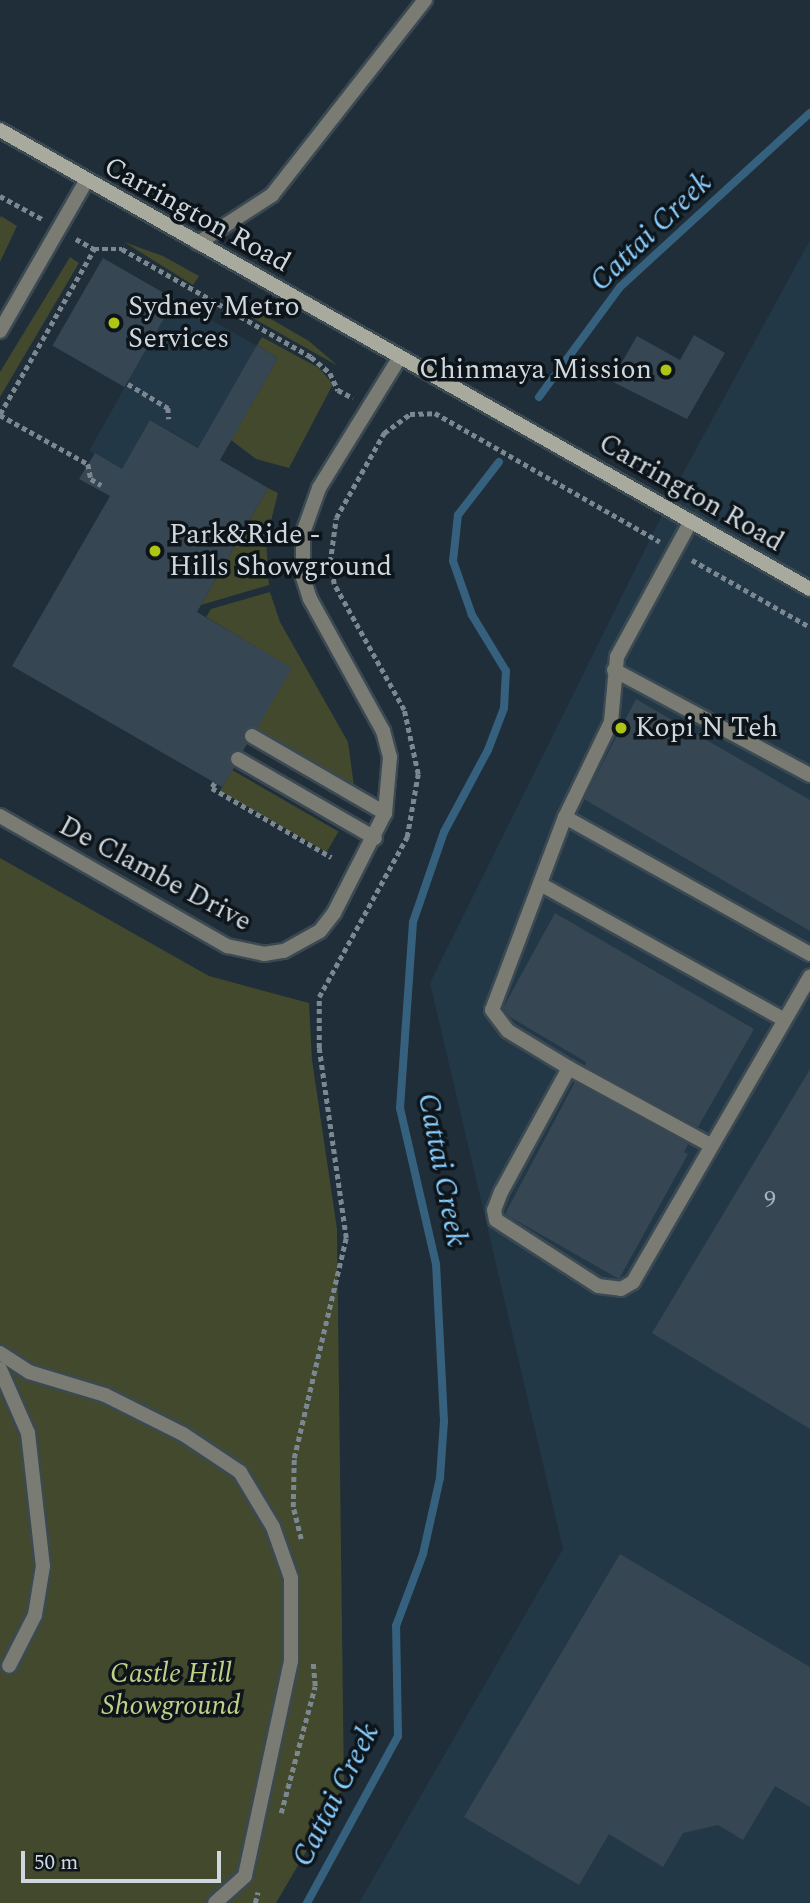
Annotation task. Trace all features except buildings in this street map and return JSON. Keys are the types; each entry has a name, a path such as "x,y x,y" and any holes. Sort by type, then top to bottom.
{"main road":[{"name":"Carrington Road","path":"0,130 810,589"}],"street":[{"path":"198,243 272,195 425,0"},
{"path":"0,331 87,180"},
{"name":"De Clambe Drive","path":"0,816 227,946 264,954 284,951 320,931 375,838 385,813 390,757 383,731 310,599 302,555 303,533 315,495 400,357"},
{"path":"691,521 636,617 614,670 611,722 565,817 542,885 492,1010 508,1031 710,1146"},
{"path":"614,670 810,775"},
{"path":"253,736 385,813"},
{"path":"238,759 375,838"},
{"path":"565,817 810,954"},
{"path":"542,885 783,1019"},
{"path":"569,1068 494,1210 503,1229 598,1286 621,1289 641,1273 710,1146 810,977"},
{"path":"0,1353 29,1372 105,1395 183,1433 240,1472 273,1527 291,1578 291,1661 245,1876 215,1903"},
{"path":"0,1369 28,1433 43,1566 35,1615 9,1666"}],"path":[{"path":"101,485 91,479 88,464 0,414 94,249 122,249 311,357 330,373 338,390"},
{"path":"128,384 168,408 169,419"},
{"path":"302,1542 293,1507 294,1458 346,1238 319,1048 319,997 407,837 418,774 404,710 334,584 331,540 346,497 377,444 396,423 410,414 435,414 810,627"},
{"path":"215,783 212,788 331,857"},
{"path":"281,1816 315,1686 313,1659"},
{"path":"255,1903 262,1878"}],"shaded area":[{"path":"810,240 810,1903 359,1903 563,1549 430,983 682,475"},
{"path":"103,258 278,358 220,460 151,420 122,469 89,451 125,387 53,346"}],"green space":[{"path":"1,216 17,226 0,262 0,218"},
{"path":"124,242 163,256 199,276 193,285"},
{"path":"70,257 79,263 0,397 0,372"},
{"path":"238,300 309,341 338,366 235,308"},
{"path":"262,337 319,368 333,384 289,468 256,459 231,440 278,358 257,345"},
{"path":"268,488 278,493 266,541 269,585 201,605"},
{"path":"270,592 280,622 348,742 354,786 254,732 291,668 206,617 211,609"},
{"path":"232,770 339,832 327,852 220,791"},
{"name":"Castle Hill Showground","path":"0,858 209,976 309,1003 312,1060 337,1229 344,1787 276,1903 0,1903"}],"waterway":[{"name":"Cattai Creek","path":"539,397 620,287 810,113"},
{"name":"Cattai Creek","path":"307,1903 398,1736 396,1626 423,1554 440,1478 444,1421 436,1264 400,1108 413,922 444,832 488,750 504,708 506,671 472,615 453,561 458,515 499,462"}],"place":[{"name":"Sydney Metro Services","path":"114,323"},
{"name":"Chinmaya Mission","path":"666,370"},
{"name":"Park&Ride - Hills Showground","path":"155,551"},
{"name":"Kopi N Teh","path":"621,728"}]}
